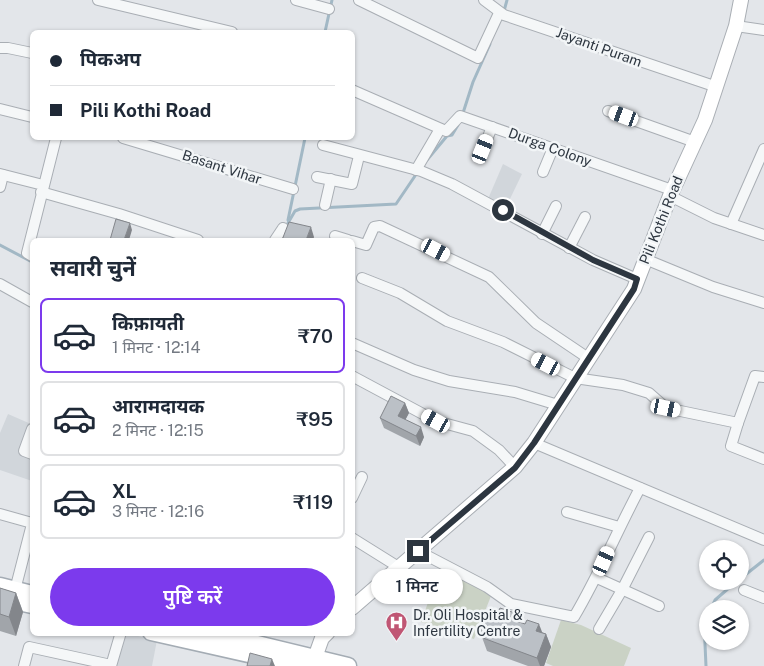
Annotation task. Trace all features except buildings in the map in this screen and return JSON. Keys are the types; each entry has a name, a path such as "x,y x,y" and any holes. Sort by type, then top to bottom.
{"main road":[{"path":"5,592 30,594"},
{"path":"5,592 30,605"},
{"path":"171,636 310,663 348,666"},
{"path":"220,636 310,663"}],"street":[{"path":"98,0 224,30"},
{"path":"296,0 329,9"},
{"path":"359,0 478,58 499,12"},
{"name":"Jayanti Puram","path":"484,0 499,12 591,43 626,58 717,87"},
{"name":"Pili Kothi Road","path":"355,606 515,468 534,443 634,289 671,193 695,142 717,87 736,26 740,0"},
{"path":"736,26 764,30"},
{"path":"0,48 30,53"},
{"path":"355,91 440,129 416,170"},
{"path":"0,109 30,116"},
{"path":"608,111 695,142"},
{"name":"Durga Colony","path":"440,129 449,130 460,116 553,148 671,193 714,218 764,236"},
{"path":"483,149 492,127"},
{"path":"31,238 55,140"},
{"name":"Basant Vihar","path":"130,140 293,189"},
{"path":"323,145 416,170 452,184 569,248 637,279"},
{"path":"543,172 553,148"},
{"path":"731,224 764,149"},
{"path":"317,177 352,184 360,156"},
{"path":"0,187 1,174 192,238"},
{"path":"325,205 331,179"},
{"path":"542,234 556,206"},
{"path":"569,248 585,217"},
{"path":"355,243 366,246 374,228 380,226 436,250 489,277 536,323 588,358"},
{"path":"277,238 283,228"},
{"path":"335,236 342,238"},
{"path":"30,240 27,253 30,255"},
{"path":"645,259 713,287 764,303"},
{"path":"362,278 400,293 447,321 503,342 575,378 623,385 649,393 666,408 738,423"},
{"path":"0,284 30,301"},
{"path":"355,344 414,370 441,379 516,392 558,405"},
{"path":"764,377 755,376 731,446 764,459"},
{"path":"355,378 436,421 474,431 500,450 515,468"},
{"path":"30,434 24,451 30,453"},
{"path":"534,443 764,540"},
{"path":"355,492 362,478"},
{"path":"418,551 487,587 511,604 574,617 597,578 619,527 640,488"},
{"path":"567,512 619,527"},
{"path":"0,514 30,523"},
{"path":"5,592 30,529"},
{"path":"599,629 622,590 649,537"},
{"path":"355,540 400,568"},
{"path":"597,578 659,606"},
{"path":"744,590 764,598"},
{"path":"24,666 29,647 111,666 120,636"},
{"path":"310,663 324,636"}],"shaded area":[{"path":"503,164 522,174 506,207 488,199"},
{"path":"8,414 30,424 20,450 30,454 30,480 0,470 0,433"},
{"path":"440,569 469,581 491,596 474,639 421,622"},
{"path":"561,620 581,625 631,648 624,666 553,666 546,663"},
{"path":"123,636 138,636 157,640 152,666 116,666"}],"waterway":[{"path":"325,30 332,0"},
{"path":"504,11 507,0"},
{"path":"463,113 473,82 490,44"},
{"path":"427,160 447,136 452,135 458,125"},
{"path":"288,220 305,140"},
{"path":"288,223 295,211 300,209 396,204 417,173"},
{"path":"0,245 30,261"},
{"path":"749,572 764,560"},
{"path":"715,600 727,590"},
{"path":"705,650 706,666"}],"place":[{"name":"Dr. Oli Hospital & Infertility Centre","path":"397,642"}],"route":[{"path":"418,551 494,488 515,468 534,443 634,289 637,279 593,260 537,231 503,210"}]}
